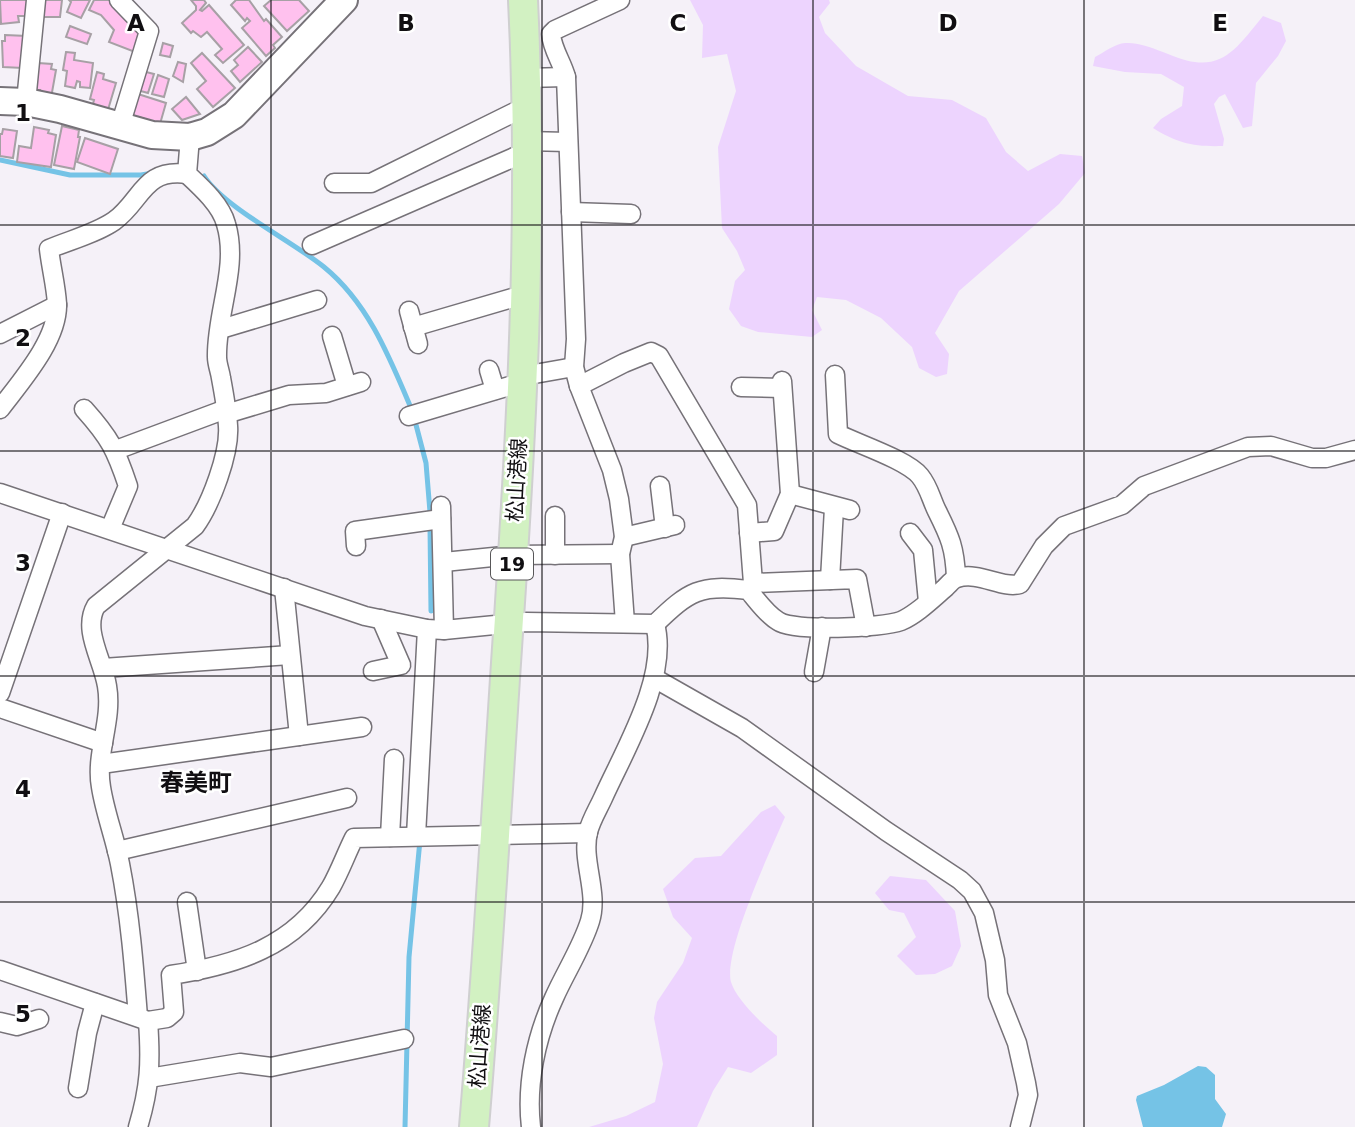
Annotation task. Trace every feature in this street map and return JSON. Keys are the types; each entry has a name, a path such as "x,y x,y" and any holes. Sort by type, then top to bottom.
{"main road":[{"path":"13,102 60,109 152,135 190,137 207,132 234,115 344,0"},
{"name":"松山港線","path":"474,1127 523,379 526,146 523,0"}],"street":[{"path":"13,102 36,0"},
{"path":"119,0 149,31 120,126"},
{"path":"620,0 551,34 552,46 566,77 575,367 579,386 612,470 622,546 625,623"},
{"path":"525,78 566,77"},
{"path":"334,183 371,183 525,107"},
{"path":"187,174 190,137"},
{"path":"312,245 526,146 568,142"},
{"path":"0,409 41,355 55,321 57,305 48,249 102,229 114,221 150,181 173,172 187,174 202,187 225,220 229,237 230,255 217,358 226,411 227,446 222,468 202,516 195,526 96,606 90,617 107,687 109,714 103,743 100,785 130,916 149,1078 148,1096 138,1127"},
{"path":"571,212 631,214"},
{"path":"413,327 526,294"},
{"path":"0,334 57,305"},
{"path":"220,329 315,306"},
{"path":"116,450 226,411 289,395 326,393 354,384 332,335"},
{"path":"579,386 651,352 660,356 747,505 750,586 770,615 780,623 794,627 866,627 901,621 956,578 985,577 1012,587 1020,584 1044,546 1064,526 1122,505 1144,486 1248,447 1271,446 1312,458 1326,458 1355,450"},
{"path":"409,415 523,379 575,367"},
{"path":"489,370 495,390"},
{"path":"835,375 838,434 918,473 950,535 956,578"},
{"path":"741,387 782,384 790,494 774,531 749,533"},
{"path":"84,409 106,433 116,450 128,486 110,530"},
{"path":"444,562 513,555 555,555 622,546 670,527 660,486"},
{"path":"0,493 365,616 436,630 526,622 655,624 693,592 726,587 857,579 866,627"},
{"path":"790,494 842,509 830,580"},
{"path":"356,545 355,531 441,512 444,562 416,836"},
{"path":"0,693 62,513"},
{"path":"555,516 555,555"},
{"path":"910,533 923,550 928,602"},
{"path":"284,588 299,736"},
{"path":"373,671 401,664 381,619"},
{"path":"531,1127 530,1095 539,1041 552,1001 590,921 594,900 590,881 588,833 650,692 659,650 655,624"},
{"path":"814,672 822,627"},
{"path":"103,668 290,655"},
{"path":"654,678 742,728 886,831 960,880 971,891 984,913 995,960 998,995 1017,1043 1026,1083 1028,1095 1020,1127"},
{"path":"0,708 103,743"},
{"path":"101,764 362,727"},
{"path":"390,836 394,759"},
{"path":"117,851 347,798"},
{"path":"0,970 143,1019 167,1018 174,1012 171,975 228,964 277,943 313,911 330,887 354,838 588,833"},
{"path":"187,902 197,971"},
{"path":"78,1088 87,1033 96,1003"},
{"path":"0,1022 17,1026 38,1018"},
{"path":"149,1078 240,1063 271,1067 404,1039"}],"shaded area":[{"path":"690,0 829,0 830,3 819,17 825,33 856,66 908,96 952,100 986,118 1006,152 1028,171 1060,154 1082,156 1085,173 1059,204 959,291 935,333 949,354 947,374 936,377 919,368 912,347 881,318 846,300 817,297 812,310 822,330 812,337 758,332 741,326 729,309 735,281 745,270 737,251 722,228 718,147 736,91 727,54 702,58 703,25"},
{"path":"1263,16 1281,23 1286,41 1278,56 1256,83 1252,126 1243,128 1225,94 1214,104 1224,139 1223,146 1186,143 1153,128 1161,119 1182,106 1184,87 1161,74 1125,72 1093,66 1095,57 1121,43 1147,46 1200,63 1213,61 1223,57 1243,41"},
{"path":"775,805 785,817 750,900 730,968 731,982 738,996 777,1036 777,1055 751,1073 728,1067 713,1091 697,1127 589,1127 626,1116 655,1102 663,1064 654,1018 657,1002 683,963 692,938 673,917 663,889 695,858 721,856 761,812"},
{"path":"890,876 926,880 955,911 961,946 952,966 935,974 916,975 897,956 916,937 904,913 889,910 875,893"}],"water":[{"path":"1198,1066 1206,1067 1215,1075 1215,1099 1226,1114 1222,1127 1143,1127 1137,1096"}],"building":[{"path":"0,0 33,0 33,16 18,16 19,22 1,24"},
{"path":"42,0 62,0 60,17 43,17"},
{"path":"69,0 90,0 81,18 67,12 71,2"},
{"path":"94,0 113,0 146,30 135,52 109,42 114,30 101,15 89,10"},
{"path":"191,0 204,0 206,3 200,10 209,5 244,45 223,63 215,55 222,49 207,32 201,37 193,31 191,33 182,23 196,10"},
{"path":"236,0 249,0 264,21 266,19 282,37 266,56 242,28 250,21 247,18 245,21 231,5"},
{"path":"271,0 299,0 309,11 287,31 264,6"},
{"path":"70,26 91,34 87,44 66,37"},
{"path":"5,35 27,36 23,68 3,67 2,41 5,41"},
{"path":"163,43 173,46 170,57 160,55"},
{"path":"248,47 262,62 240,82 231,71 238,65 234,60"},
{"path":"66,52 75,53 74,60 93,63 90,88 80,87 80,82 77,81 75,88 65,86 67,71 63,70"},
{"path":"202,53 235,88 213,107 197,89 206,81 191,63"},
{"path":"178,62 186,64 183,82 173,76"},
{"path":"38,63 52,64 51,69 56,70 51,98 39,96 40,90 36,90"},
{"path":"142,71 154,74 148,93 137,90"},
{"path":"97,72 104,74 103,79 116,83 107,113 97,110 98,106 90,99"},
{"path":"158,75 169,79 164,97 152,94"},
{"path":"138,94 166,103 160,124 139,117 138,121 130,119"},
{"path":"186,97 200,114 182,120 172,109"},
{"path":"62,126 79,130 74,169 54,165"},
{"path":"34,127 49,130 48,133 56,135 51,167 17,162 19,146 31,148"},
{"path":"3,129 17,131 13,158 0,156 0,134"},
{"path":"85,138 118,149 110,174 77,162"}],"waterway":[{"path":"0,160 70,175 153,173"},
{"path":"204,176 227,200 311,257 339,281 376,332 411,408"},
{"path":"415,421 426,463 430,512"},
{"path":"430,527 431,611"},
{"path":"405,1127 409,957 420,840"}],"district":[{"name":"春美町","path":"196,783"}]}
